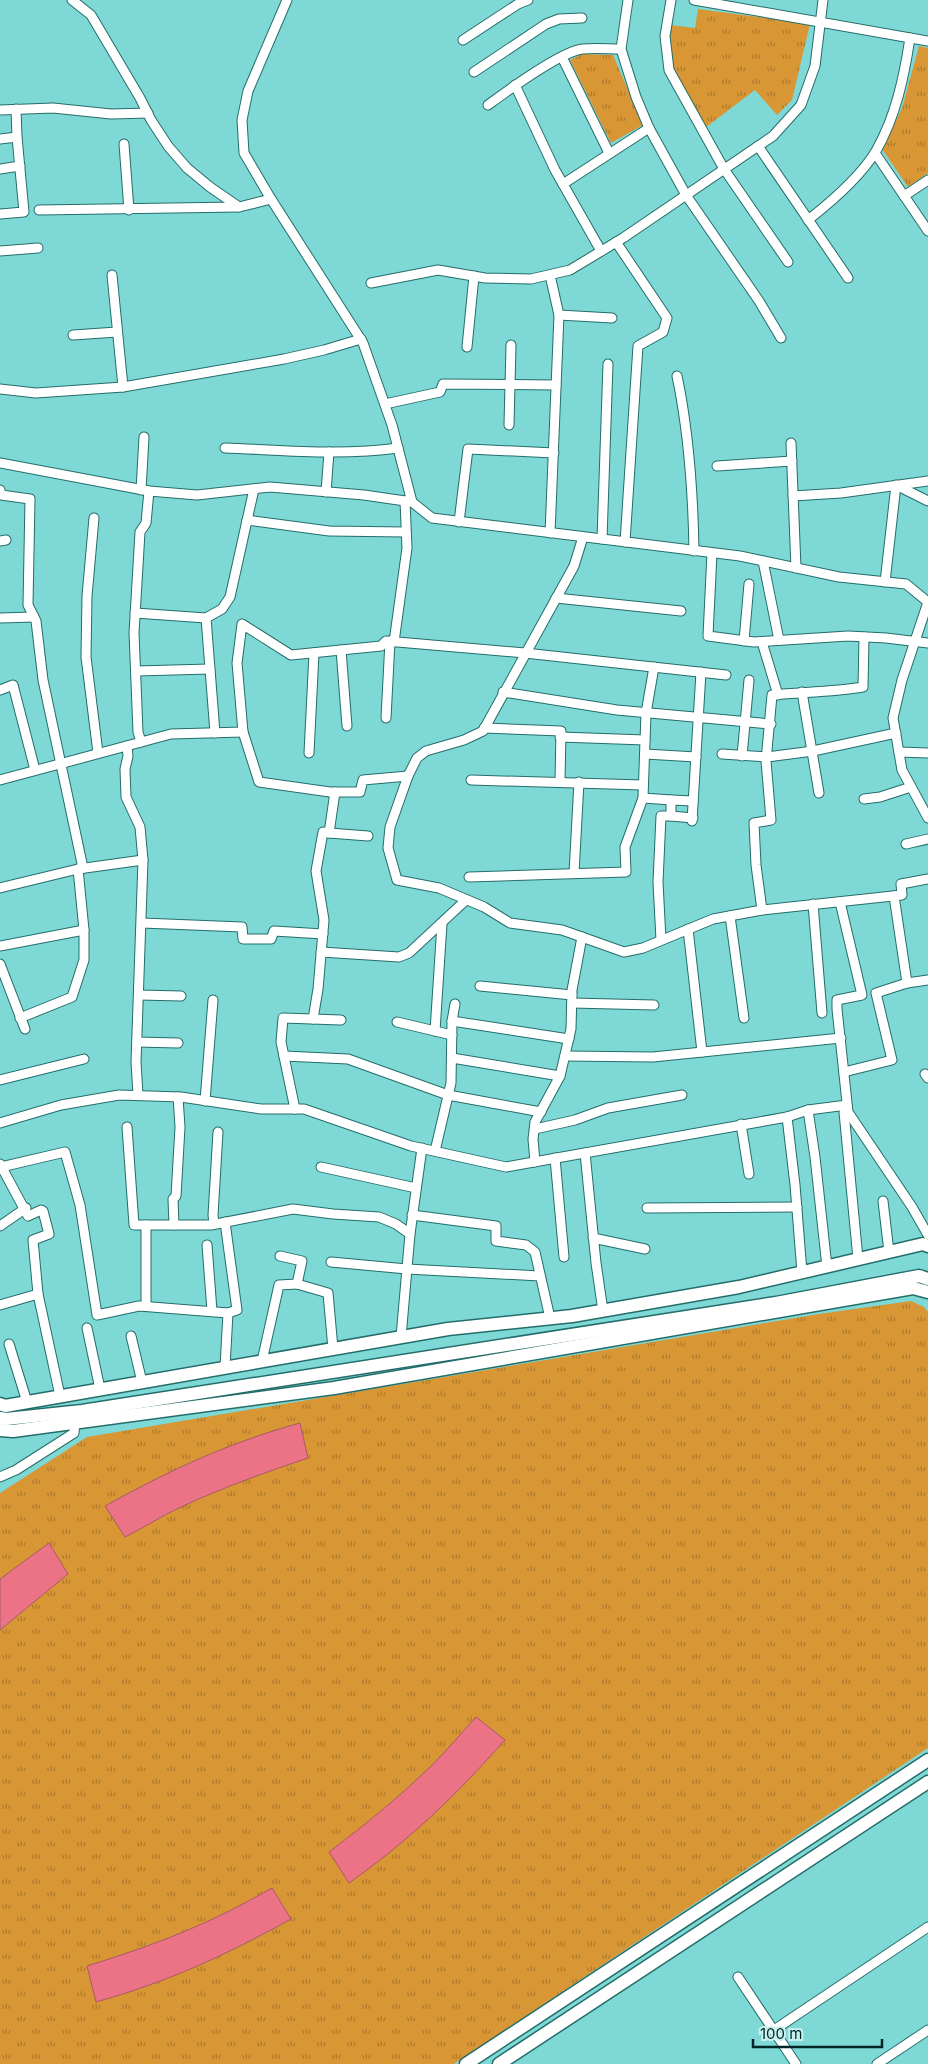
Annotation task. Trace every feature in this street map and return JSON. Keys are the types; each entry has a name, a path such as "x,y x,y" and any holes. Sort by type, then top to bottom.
{"street":[{"path":"72,0 92,15 168,146 187,168 210,188 239,207"},
{"path":"287,0 248,91 242,120 244,153 271,199 361,340 385,404 398,448 409,502 405,532 407,548 392,642 386,718"},
{"path":"463,40 518,4 528,0"},
{"path":"628,0 622,49 636,97 649,128 686,195 759,302 781,338"},
{"path":"671,0 665,36 669,70 724,169 788,262"},
{"path":"694,0 928,41"},
{"path":"371,282 438,270 485,278 531,279 570,270 616,242 773,136 801,105 816,66 819,21 823,0"},
{"path":"474,72 546,24 559,19 582,18"},
{"path":"808,220 840,194 875,153 893,114 906,68 910,38"},
{"path":"488,105 515,85 562,57 581,49 622,49"},
{"path":"562,57 609,153"},
{"path":"515,85 563,184 601,251"},
{"path":"0,110 53,108 111,114 148,113"},
{"path":"0,214 24,212 16,109"},
{"path":"563,184 649,128"},
{"path":"0,139 17,137"},
{"path":"124,144 129,210"},
{"path":"758,146 848,278"},
{"path":"875,153 928,231"},
{"path":"0,169 20,166"},
{"path":"904,196 928,180"},
{"path":"39,210 239,207 271,199"},
{"path":"616,242 667,318 663,332 638,346 625,542"},
{"path":"0,251 38,248"},
{"path":"550,274 559,315 550,533"},
{"path":"112,275 123,387"},
{"path":"467,347 474,276"},
{"path":"559,315 612,318"},
{"path":"73,335 117,332"},
{"path":"0,389 36,393 123,387 284,359 361,340"},
{"path":"509,425 511,345"},
{"path":"602,539 608,364"},
{"path":"677,376 685,413 691,476 694,551"},
{"path":"385,404 440,392 443,384 556,385"},
{"path":"141,742 138,732 135,614 140,532 146,523 144,437"},
{"path":"791,443 796,568"},
{"path":"225,448 373,452 398,448"},
{"path":"459,522 468,449 554,453"},
{"path":"326,492 329,452"},
{"path":"717,466 792,461"},
{"path":"0,464 145,490 196,495 270,488 364,495 409,502 432,518 712,553 839,577 906,584 928,602 902,680 893,718 902,770 928,818"},
{"path":"793,496 841,493 928,481"},
{"path":"896,485 928,501"},
{"path":"885,582 896,485"},
{"path":"135,614 206,618 222,608 230,597 254,489"},
{"path":"0,490 1,495 30,499 28,605 34,617 43,680 80,868 84,930 84,960 72,997 20,1018"},
{"path":"94,518 87,596 86,657 98,753"},
{"path":"247,520 329,531 405,532"},
{"path":"583,537 574,566 484,728 464,740 426,751 417,758 408,776 390,827 388,848 397,880 438,888 484,907 510,922 562,930 624,952 643,948 713,920 762,910 902,895 901,884 928,879"},
{"path":"712,553 708,636 762,642 864,637 928,643"},
{"path":"763,562 779,640"},
{"path":"744,641 749,584"},
{"path":"556,598 681,611"},
{"path":"0,618 34,617"},
{"path":"206,618 215,733"},
{"path":"408,776 363,780 360,792 335,792 259,782 243,732 238,663 242,624 290,655 381,646 386,641 525,653 726,675"},
{"path":"762,910 756,865 754,823 772,820 767,758 772,695 824,690 833,692 863,687 864,637"},
{"path":"762,642 778,695"},
{"path":"341,650 347,726"},
{"path":"309,753 314,653"},
{"path":"469,877 626,872 625,847 643,798 646,713 654,667"},
{"path":"136,671 210,669"},
{"path":"661,940 658,882 661,816 692,819 701,672"},
{"path":"742,756 749,680"},
{"path":"0,690 13,685 35,770"},
{"path":"503,692 617,710 771,724"},
{"path":"802,692 819,793"},
{"path":"484,728 560,731 560,781"},
{"path":"0,780 171,734 243,732"},
{"path":"722,754 767,758 813,751 896,733"},
{"path":"560,737 645,740"},
{"path":"126,746 128,756 125,769 126,797 140,826 143,860 137,1042 138,1095"},
{"path":"899,752 928,753"},
{"path":"644,754 696,756"},
{"path":"471,780 643,784"},
{"path":"574,873 579,782"},
{"path":"864,799 880,797 911,787"},
{"path":"329,833 335,792"},
{"path":"643,798 694,801"},
{"path":"670,816 671,800"},
{"path":"313,1019 318,988 324,920 316,871 323,832 368,836"},
{"path":"906,844 928,839"},
{"path":"0,888 80,868 143,860"},
{"path":"894,896 907,983"},
{"path":"321,952 400,957 409,953 466,900"},
{"path":"840,902 862,995 838,1000 837,1009 848,1112 912,1207 928,1235"},
{"path":"813,904 822,1013"},
{"path":"730,916 744,1018"},
{"path":"142,923 242,927 243,940 271,939 274,931 323,934"},
{"path":"435,1031 442,924"},
{"path":"688,929 702,1052"},
{"path":"0,946 84,930"},
{"path":"535,1162 534,1129 560,1076 569,1039 572,999 582,936"},
{"path":"0,964 25,1029"},
{"path":"844,1072 892,1060 876,993 907,983 928,980"},
{"path":"480,986 572,999 654,1005"},
{"path":"139,995 181,996"},
{"path":"205,1100 213,1000"},
{"path":"435,1151 451,1084 452,1021 455,1004"},
{"path":"296,1109 281,1042 283,1018 341,1020"},
{"path":"452,1021 569,1039"},
{"path":"397,1022 452,1035"},
{"path":"565,1056 653,1057 841,1038"},
{"path":"137,1042 178,1043"},
{"path":"284,1056 348,1059 448,1095 541,1112"},
{"path":"452,1058 560,1076"},
{"path":"0,1080 84,1059"},
{"path":"0,1123 61,1105 119,1095 178,1097 261,1109 304,1109 422,1148 506,1167 786,1117 808,1110 847,1107"},
{"path":"534,1129 575,1120 608,1108 682,1095"},
{"path":"174,1225 173,1199 176,1196 180,1127 178,1097"},
{"path":"847,1107 844,1112 858,1259"},
{"path":"808,1110 827,1266"},
{"path":"786,1117 797,1206 802,1272"},
{"path":"741,1124 748,1174"},
{"path":"127,1127 134,1225 214,1224 293,1210 379,1217 396,1224 410,1234"},
{"path":"214,1224 218,1132"},
{"path":"401,1337 412,1215 422,1148"},
{"path":"60,1396 38,1294 33,1240 49,1234 43,1211 41,1210 28,1216 26,1208 1,1165 65,1152 80,1205 97,1314 138,1306 228,1312 237,1310 225,1222"},
{"path":"585,1153 593,1238 609,1309 619,1327"},
{"path":"555,1158 564,1257"},
{"path":"321,1167 416,1188"},
{"path":"883,1201 889,1252"},
{"path":"647,1208 797,1206"},
{"path":"0,1226 26,1208"},
{"path":"412,1215 496,1226 496,1241 526,1245 535,1252 550,1318"},
{"path":"146,1225 146,1306"},
{"path":"593,1238 645,1250"},
{"path":"0,1404 5,1406 448,1329 550,1318 739,1287 923,1244 928,1246"},
{"path":"207,1245 212,1311"},
{"path":"280,1256 302,1261 297,1284"},
{"path":"331,1262 407,1269 540,1276"},
{"path":"0,1418 6,1419 82,1411 776,1303 919,1276 928,1279"},
{"path":"262,1361 279,1285 297,1284 328,1293 333,1349"},
{"path":"0,1430 12,1431 334,1388 913,1288 928,1292"},
{"path":"0,1305 38,1294"},
{"path":"225,1367 228,1312"},
{"path":"88,1328 100,1389"},
{"path":"131,1336 142,1382"},
{"path":"10,1344 27,1402"},
{"path":"0,1477 16,1470 74,1433 75,1422"},
{"path":"466,2064 928,1760"},
{"path":"499,2064 928,1782"},
{"path":"774,2030 928,1927"},
{"path":"738,1977 796,2064"},
{"path":"877,2064 928,2030"}],"green space":[{"path":"698,9 810,24 792,100 777,115 755,90 701,131 666,55 670,25 695,28"},
{"path":"919,46 928,48 928,173 908,187 882,149 902,108"},
{"path":"582,54 613,55 643,125 611,143 570,60"},
{"path":"911,1301 924,1307 928,1312 928,1748 454,2064 0,2064 0,1493 87,1437 819,1314"}],"shaded area":[{"path":"300,1423 308,1458 211,1494 172,1511 125,1537 105,1506 200,1458 248,1439"},
{"path":"49,1543 68,1574 0,1630 0,1579"},
{"path":"476,1717 505,1740 468,1780 412,1834 349,1883 329,1852 410,1786 440,1757"},
{"path":"272,1888 291,1919 196,1966 148,1986 96,2002 87,1966 137,1950 185,1931 224,1914"}]}
